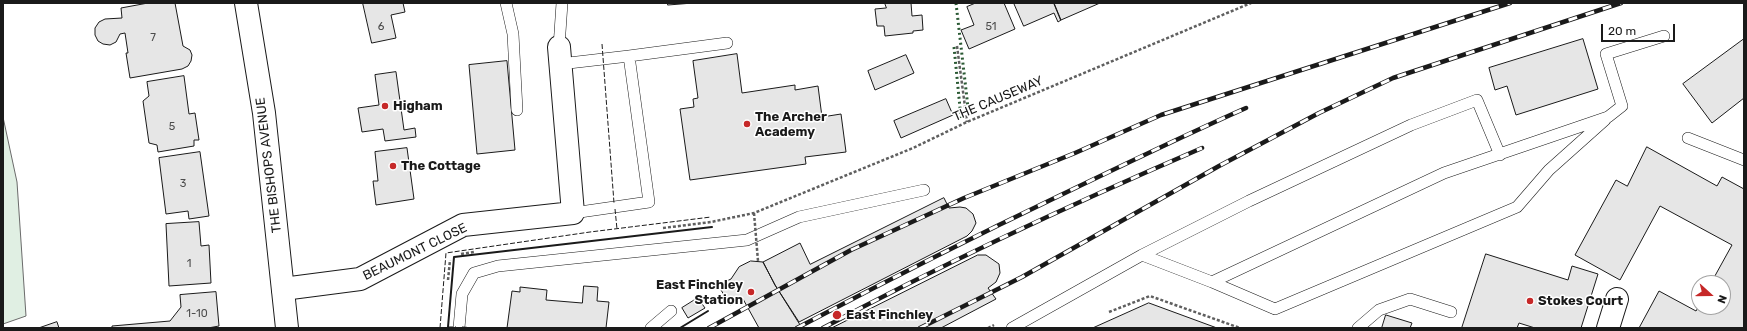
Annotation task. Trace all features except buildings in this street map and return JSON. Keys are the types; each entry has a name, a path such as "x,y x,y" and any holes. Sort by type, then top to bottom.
{"street":[{"name":"THE BISHOPS AVENUE","path":"246,3 264,113 287,328"},
{"path":"559,55 573,213"},
{"name":"BEAUMONT CLOSE","path":"283,289 360,279 463,225 573,213"},
{"path":"1608,328 1616,300"}],"lane":[{"path":"506,3 513,34 517,110"},
{"path":"562,3 559,55 629,56 727,43"},
{"path":"1142,256 1212,282 1276,309 1517,207 1549,170 1608,116 1622,106 1606,54 1664,36"},
{"path":"573,213 649,202 629,56"},
{"path":"1012,328 1142,256 1249,201 1411,125 1477,100 1500,155"},
{"path":"1212,282 1444,173 1500,155 1608,116"},
{"path":"1688,138 1744,160"},
{"path":"459,328 462,294 474,273 498,266 747,240 798,217 924,190"},
{"path":"1358,328 1379,310 1410,299 1451,312"},
{"path":"651,328 671,311"}],"path":[{"name":"THE CAUSEWAY","path":"758,261 754,213 913,148 966,122 1251,3"},
{"path":"957,46 966,122"},
{"path":"1109,312 1150,296 1240,328"}],"green space":[{"path":"3,117 17,182 26,316 3,324"}],"railway":[{"path":"709,328 851,250 964,198 1075,153 1161,115 1510,3"},
{"path":"920,328 1022,277 1219,166 1319,113 1393,78 1621,3"},
{"path":"797,328 998,226 1246,108"},
{"path":"823,328 916,280 1011,234 1202,148"}],"hedge":[{"path":"956,3 969,116"},
{"path":"954,47 961,118"}],"fence":[{"path":"602,44 614,203"},
{"path":"615,209 617,229"},
{"path":"440,328 446,253 590,232 711,217"},
{"path":"448,327 456,327"},
{"path":"462,327 476,328"}],"wall":[{"path":"448,327 454,257 712,227"},
{"path":"680,328 708,311"}],"place":[{"name":"Higham","path":"385,106"},
{"name":"The Archer Academy","path":"747,124"},
{"name":"The Cottage","path":"393,166"},
{"name":"East Finchley Station","path":"751,292"},
{"name":"Stokes Court","path":"1530,301"},
{"name":"East Finchley","path":"837,315"}]}
